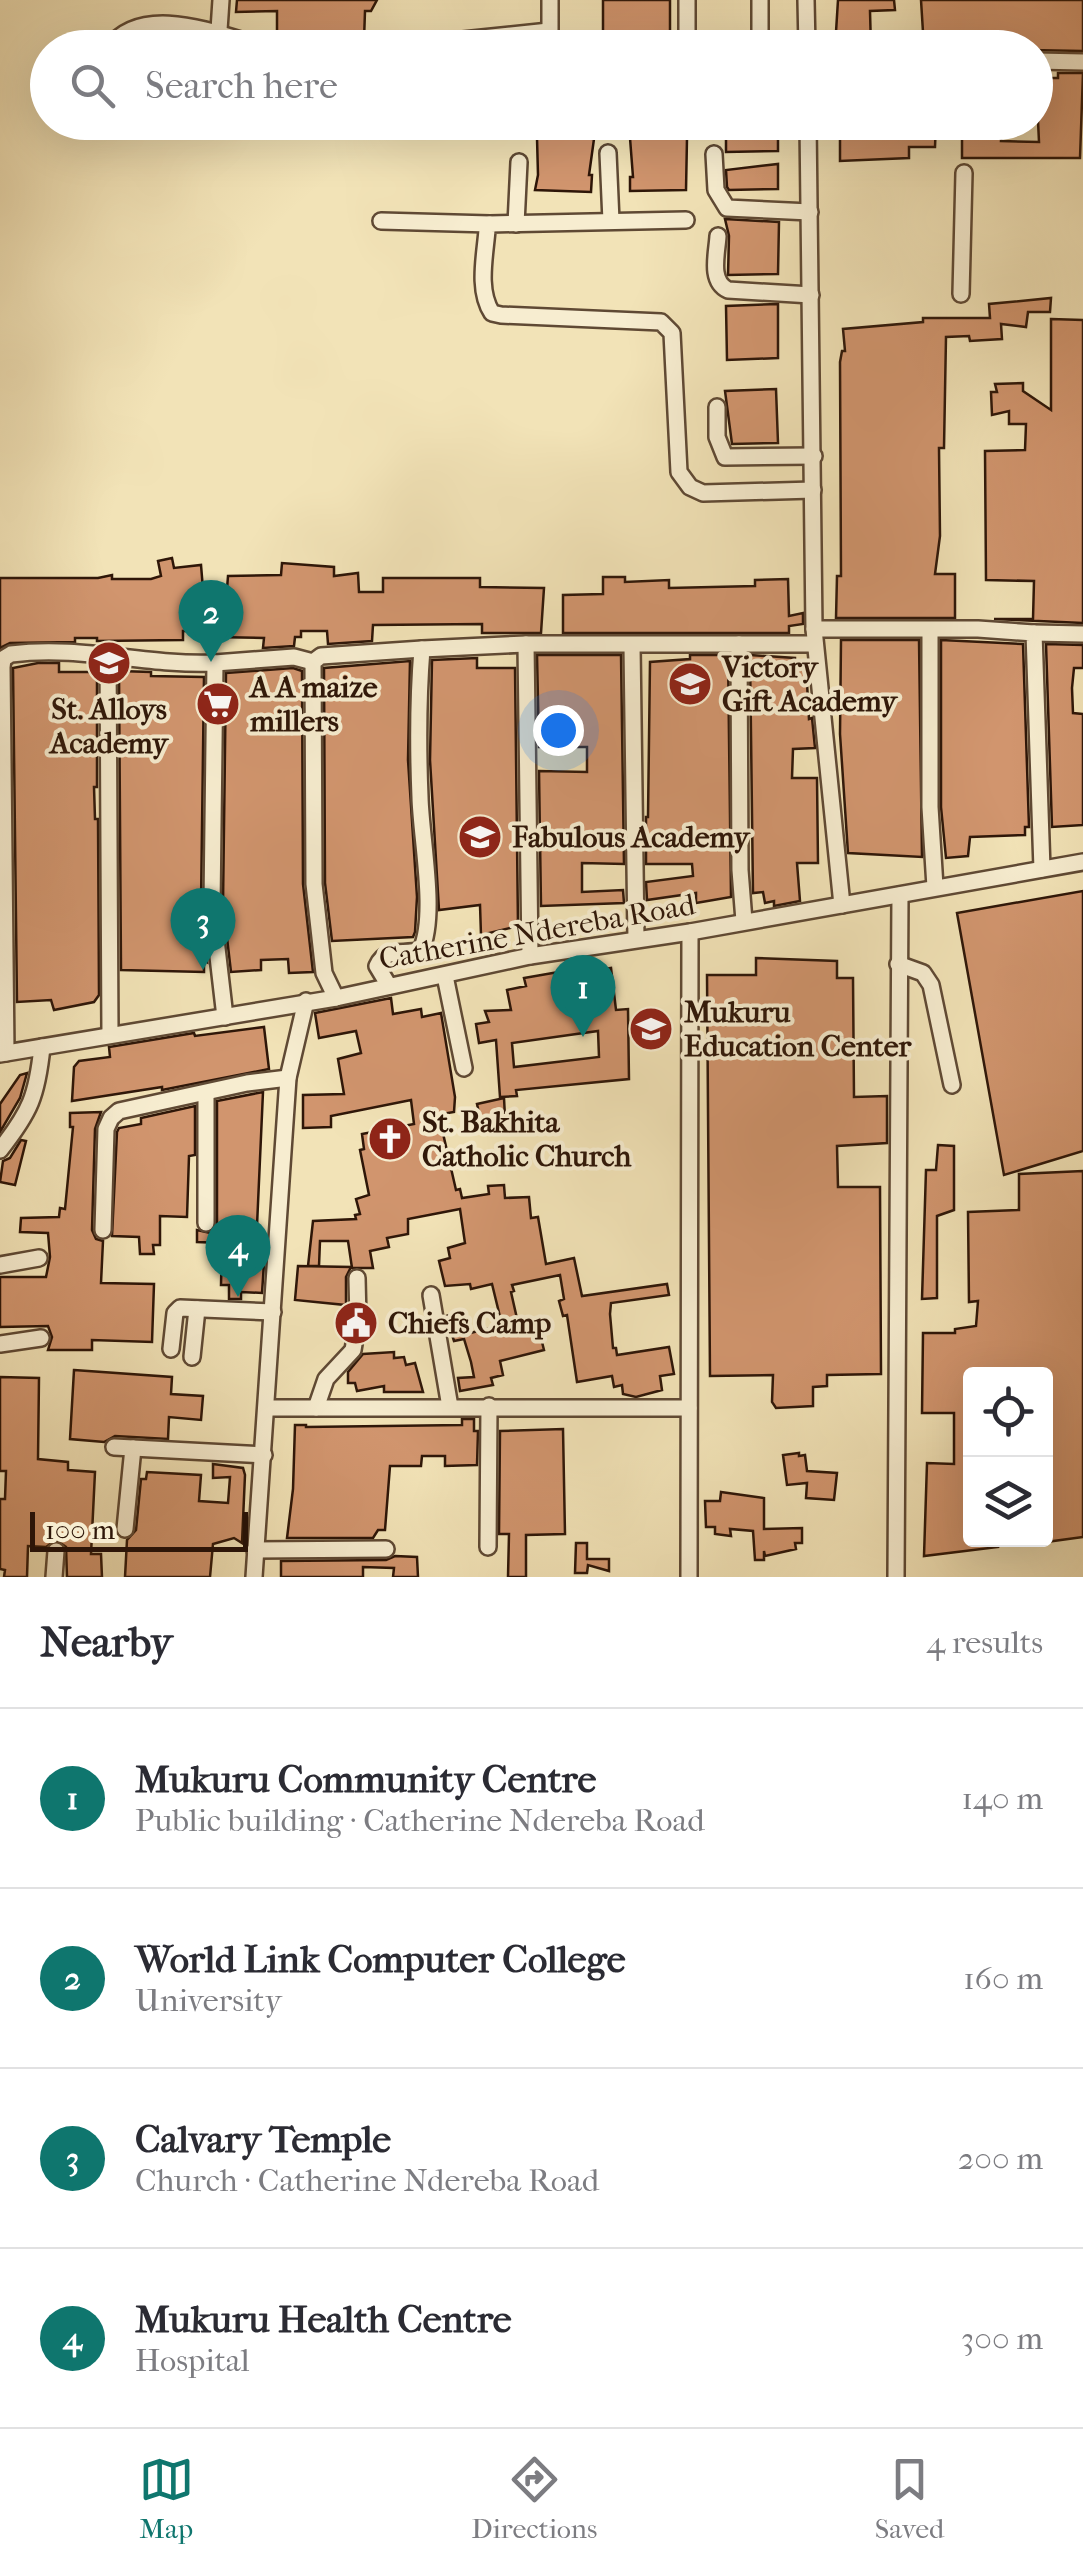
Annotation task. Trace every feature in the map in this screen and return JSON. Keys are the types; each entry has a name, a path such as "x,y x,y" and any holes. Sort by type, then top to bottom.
{"street":[{"path":"127,30 148,24 219,30 220,0"},
{"path":"549,30 550,0"},
{"path":"686,0 687,30"},
{"path":"760,0 760,30"},
{"path":"806,0 807,30"},
{"path":"1053,61 1083,62"},
{"path":"808,140 815,637 842,905"},
{"path":"608,153 611,222"},
{"path":"714,154 716,190 727,208 810,212"},
{"path":"516,224 518,162"},
{"path":"961,294 964,173"},
{"path":"381,221 516,224 686,220"},
{"path":"490,224 483,291 492,313 661,322 672,333 679,472 690,487 703,493 813,490"},
{"path":"718,236 716,278 720,286 728,290 811,295"},
{"path":"718,407 717,437 725,457 814,456"},
{"path":"930,630 934,887"},
{"path":"336,998 324,973 314,884 314,662 321,656 526,644 739,644 930,630 1083,634"},
{"path":"1034,633 1042,870"},
{"path":"526,644 530,956"},
{"path":"739,644 740,870 744,920"},
{"path":"632,646 636,939"},
{"path":"389,986 377,966 379,961 392,952 421,950 427,937 430,909 425,887 420,796 422,649"},
{"path":"3,1054 1,659 23,652 108,653 170,665 294,656 314,662"},
{"path":"108,653 110,1036"},
{"path":"215,663 212,904 225,1017"},
{"name":"Catherine Ndereba Road","path":"3,1054 336,998 530,956 690,932 1083,862"},
{"path":"896,1577 900,895"},
{"path":"689,1577 690,932"},
{"path":"898,964 913,967 931,985 952,1084"},
{"path":"445,976 464,1068"},
{"path":"254,1577 288,1078 306,1001"},
{"path":"0,1150 28,1115 40,1074 42,1047"},
{"path":"103,1230 106,1129 119,1111 246,1083 288,1078"},
{"path":"206,1094 206,1222"},
{"path":"0,1265 39,1258"},
{"path":"316,1408 326,1379 353,1350 358,1320 357,1278"},
{"path":"431,1295 450,1407"},
{"path":"192,1357 197,1309"},
{"path":"171,1349 177,1310 272,1312"},
{"path":"0,1344 41,1338"},
{"path":"488,1406 488,1547"},
{"path":"266,1408 689,1408"},
{"path":"114,1447 264,1455"},
{"path":"124,1529 133,1448"},
{"path":"256,1550 386,1550"},
{"path":"54,1577 56,1551"}],"building":[{"path":"237,0 377,0 371,11 365,11 364,30 277,30 277,11 236,12"},
{"path":"603,0 670,0 670,30 603,30"},
{"path":"838,0 894,0 895,10 870,11 871,30 836,30"},
{"path":"921,0 1083,0 1083,51 1053,50 1053,30 923,30"},
{"path":"1058,73 1083,73 1080,158 962,158 962,140 1053,140 1053,78 1058,78"},
{"path":"537,140 594,140 591,192 535,190"},
{"path":"630,140 687,140 686,190 630,191"},
{"path":"726,140 778,140 778,151 726,152"},
{"path":"840,140 935,140 935,147 909,147 909,158 840,161"},
{"path":"778,164 778,189 727,187 726,170"},
{"path":"725,219 779,222 778,274 728,275 729,236"},
{"path":"1051,298 1050,312 1028,312 1026,327 1001,324 1002,339 970,341 969,336 946,337 944,448 939,448 940,536 935,574 955,574 955,618 836,618 837,576 841,576 843,329 923,322 923,318 990,318 989,304"},
{"path":"778,304 778,358 727,360 726,306"},
{"path":"1051,319 1083,320 1083,623 994,619 1033,619 1034,581 986,580 985,451 1025,450 1026,424 1009,424 1009,411 992,415 991,392 997,392 995,384 1023,383 1023,391 1051,410"},
{"path":"776,389 778,443 732,444 725,391"},
{"path":"172,558 174,568 201,565 203,589 227,589 228,576 281,575 282,563 334,567 334,576 358,573 359,592 383,592 383,578 480,578 480,587 544,588 541,633 482,633 482,624 373,625 372,641 328,644 327,631 301,631 294,646 263,648 264,638 213,637 213,631 183,631 183,640 75,638 75,642 10,643 0,648 0,578 112,575 112,579 151,579 161,576 158,561"},
{"path":"603,577 625,577 625,582 669,580 669,588 755,586 755,580 788,579 789,616 803,613 803,624 789,626 789,633 563,633 563,595 603,594"},
{"path":"841,640 919,640 922,857 848,853 840,734"},
{"path":"941,640 1023,644 1029,827 1025,827 1025,835 970,837 968,856 946,858 941,807"},
{"path":"1046,644 1083,645 1083,668 1074,668 1072,688 1073,713 1083,714 1083,825 1052,827"},
{"path":"537,655 621,655 624,864 582,863 582,892 623,890 624,903 541,906 539,771 587,772 587,747 539,747"},
{"path":"690,655 728,655 731,897 696,903 696,893 647,900 646,882 693,876 692,864 646,864 650,662 690,659"},
{"path":"750,655 795,658 795,666 806,665 815,748 793,749 792,778 817,778 818,863 797,863 800,901 774,906 774,901 765,903 763,892 753,893"},
{"path":"477,658 477,668 515,668 518,926 481,935 480,905 439,910 430,760 432,660"},
{"path":"410,661 408,760 417,897 415,932 413,937 332,941 325,883 324,668"},
{"path":"59,663 59,672 97,672 94,787 98,819 99,995 94,1002 54,1010 51,1000 17,1002 13,668"},
{"path":"293,668 302,671 303,884 313,972 289,973 288,959 261,960 261,970 231,972 223,904 226,673"},
{"path":"119,671 204,677 204,972 121,970"},
{"path":"1083,891 1083,1151 1004,1175 957,913"},
{"path":"756,958 837,961 837,978 853,978 854,1097 887,1096 887,1143 837,1146 838,1187 880,1187 881,1374 827,1375 827,1386 813,1387 813,1406 776,1408 772,1402 773,1375 710,1376 707,975 756,975"},
{"path":"611,968 616,1010 628,1009 629,1079 516,1090 517,1096 500,1097 496,1040 479,1043 476,1024 489,1022 485,1011 511,1010 507,990 526,986 524,978 570,970 574,973 576,993 593,992 592,971","holes":["598,1031 599,1057 514,1067 512,1043"]},
{"path":"391,998 393,1014 421,1009 422,1017 441,1013 455,1097 454,1112 442,1114 442,1129 456,1190 460,1189 462,1198 489,1194 488,1186 504,1185 505,1198 529,1197 531,1218 538,1217 546,1264 574,1258 582,1296 667,1284 669,1295 611,1303 610,1314 617,1355 669,1347 674,1374 660,1376 662,1390 636,1397 623,1394 622,1385 614,1387 612,1376 577,1382 567,1315 563,1316 559,1301 564,1299 560,1275 512,1285 518,1323 536,1318 544,1350 500,1361 503,1375 491,1378 493,1385 460,1391 458,1378 474,1377 464,1339 454,1341 446,1316 459,1312 466,1334 495,1327 494,1323 501,1321 492,1284 471,1289 470,1284 445,1286 439,1261 450,1258 448,1248 465,1243 460,1209 408,1219 408,1234 387,1238 389,1247 370,1251 373,1268 352,1268 348,1241 320,1241 319,1266 308,1266 313,1221 356,1219 355,1215 360,1214 356,1199 369,1195 360,1150 364,1149 362,1134 414,1124 411,1100 331,1116 331,1127 303,1128 303,1095 344,1094 338,1059 361,1053 356,1031 319,1038 315,1013"},
{"path":"264,1027 269,1069 162,1090 72,1101 74,1067 79,1061 110,1057 109,1047 194,1033 195,1036"},
{"path":"27,1073 20,1098 0,1132 0,1104 20,1075"},
{"path":"263,1092 256,1248 265,1248 262,1293 241,1292 241,1299 229,1299 229,1285 221,1285 222,1243 197,1242 197,1230 211,1233 217,1224 217,1101"},
{"path":"504,1098 505,1117 481,1122 477,1104"},
{"path":"195,1106 195,1155 189,1156 187,1217 160,1216 160,1245 153,1245 154,1254 140,1254 139,1237 112,1236 117,1132 119,1128 141,1124 141,1118"},
{"path":"101,1112 95,1129 92,1230 96,1239 103,1241 101,1283 154,1284 152,1342 92,1340 92,1350 48,1350 52,1337 48,1326 0,1327 0,1277 46,1277 50,1257 48,1233 20,1232 21,1218 59,1217 60,1208 65,1209 73,1127 70,1113"},
{"path":"21,1140 26,1141 15,1185 0,1182 3,1161 10,1158"},
{"path":"938,1145 954,1146 954,1210 937,1216 937,1298 922,1299 926,1170 936,1170"},
{"path":"1083,1171 1083,1537 1053,1541 1053,1367 963,1367 963,1547 998,1547 924,1556 927,1463 954,1464 954,1413 922,1413 923,1333 955,1333 955,1329 976,1326 978,1301 969,1302 968,1212 1019,1210 1019,1174"},
{"path":"298,1266 351,1267 346,1277 346,1305 295,1300"},
{"path":"394,1352 394,1358 404,1357 406,1365 415,1363 423,1392 384,1392 384,1386 357,1391 355,1383 348,1383 348,1372 363,1354"},
{"path":"74,1370 172,1377 171,1394 203,1396 201,1420 169,1417 168,1439 70,1439"},
{"path":"0,1377 39,1378 38,1459 68,1462 68,1470 95,1472 91,1554 101,1554 102,1577 67,1577 66,1547 56,1540 46,1547 28,1546 27,1577 4,1577 5,1570 0,1569 0,1499 5,1499 6,1471 0,1471"},
{"path":"462,1419 474,1419 474,1431 478,1431 477,1465 445,1466 445,1456 422,1456 421,1466 390,1466 385,1530 378,1530 373,1538 287,1538 295,1425 462,1425"},
{"path":"563,1429 565,1534 526,1535 526,1577 508,1577 509,1534 499,1534 500,1431"},
{"path":"783,1455 805,1455 807,1471 837,1473 834,1500 806,1498 807,1483 787,1485"},
{"path":"213,1464 243,1468 242,1543 234,1538 213,1544 210,1577 125,1577 127,1540 136,1530 141,1479 146,1479 147,1472 201,1475 199,1501 228,1503 230,1477 213,1478"},
{"path":"721,1492 764,1498 764,1529 802,1528 802,1543 795,1543 796,1549 765,1556 764,1551 764,1560 755,1560 753,1531 730,1529 731,1536 715,1534 715,1527 706,1527 705,1501 720,1501"},
{"path":"576,1543 587,1543 587,1559 609,1559 609,1571 588,1565 587,1573 575,1573"},
{"path":"395,1556 417,1557 418,1577 393,1577 394,1568 363,1567 363,1577 281,1577 281,1561 386,1560"}],"place":[{"name":"World Link Computer College","path":"211,662"},
{"name":"St. Alloys Academy","path":"109,663"},
{"name":"Victory Gift Academy","path":"690,684"},
{"name":"A A maize millers","path":"218,704"},
{"name":"Fabulous Academy","path":"480,837"},
{"name":"Calvary Temple","path":"203,970"},
{"name":"Mukuru Education Center","path":"651,1029"},
{"name":"Mukuru Community Centre","path":"583,1037"},
{"name":"St. Bakhita Catholic Church","path":"390,1139"},
{"name":"Mukuru Health Centre","path":"238,1297"},
{"name":"Chiefs Camp","path":"356,1323"}]}
